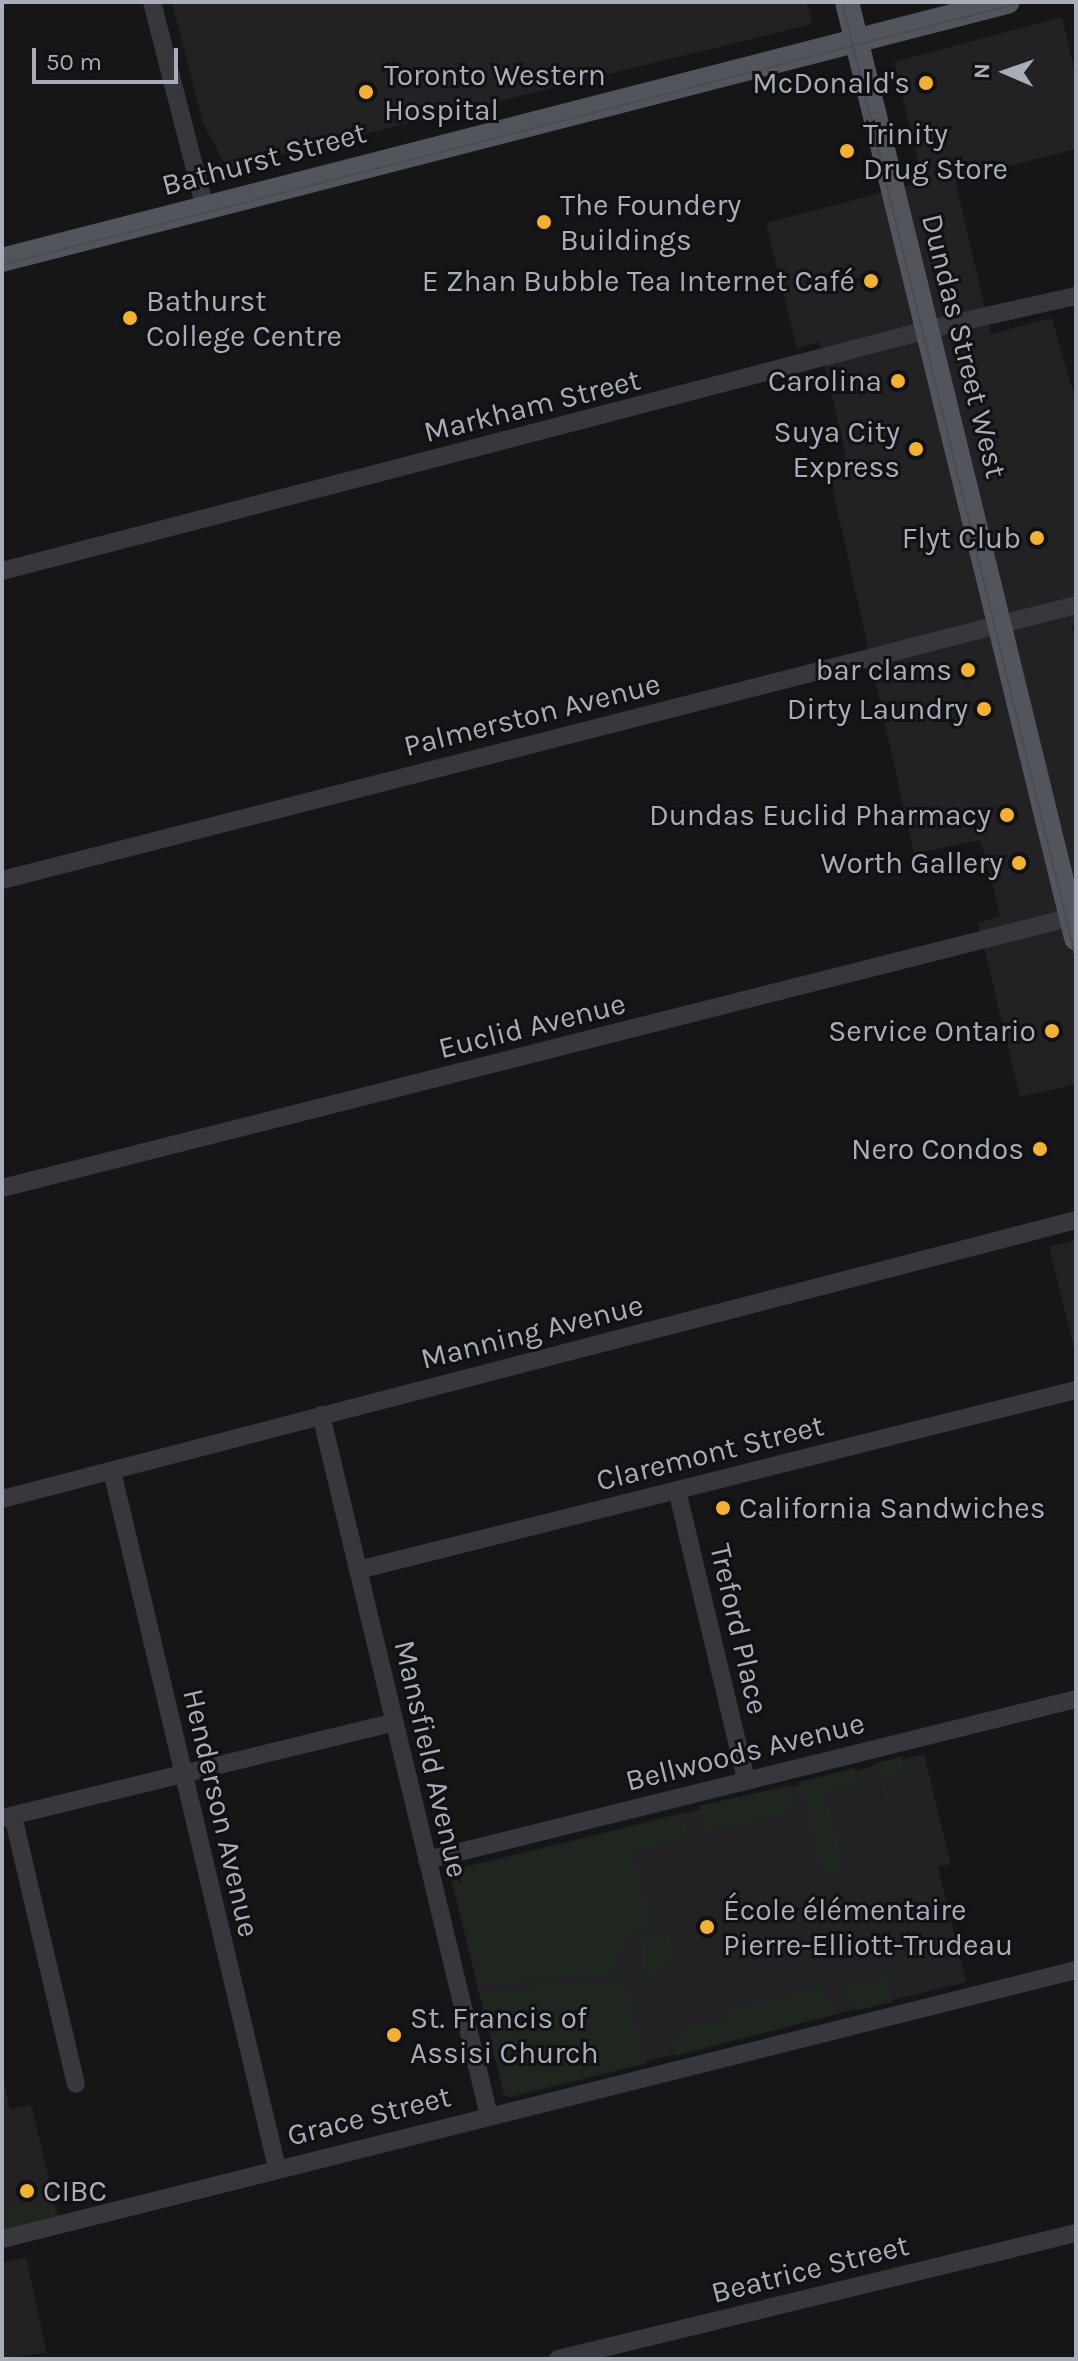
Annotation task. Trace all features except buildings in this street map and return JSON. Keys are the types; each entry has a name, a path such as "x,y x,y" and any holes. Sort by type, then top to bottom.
{"main road":[{"name":"Dundas Street West","path":"847,2 1074,924"},
{"name":"Bathurst Street","path":"2,260 1007,2"}],"street":[{"path":"152,2 205,208"},
{"name":"Markham Street","path":"2,571 928,331 1076,296"},
{"name":"Palmerston Avenue","path":"2,880 1076,605"},
{"name":"Euclid Avenue","path":"2,1188 1074,924"},
{"name":"Manning Avenue","path":"2,1499 1076,1220"},
{"name":"Claremont Street","path":"358,1570 1076,1390"},
{"name":"Mansfield Avenue","path":"321,1415 489,2116"},
{"name":"Henderson Avenue","path":"112,1471 277,2168"},
{"name":"Treford Place","path":"677,1490 746,1780"},
{"name":"Bellwoods Avenue","path":"427,1860 1076,1699"},
{"path":"76,2084 7,1817 393,1723"},
{"name":"Grace Street","path":"2,2239 1076,1970"},
{"name":"Beatrice Street","path":"558,2359 1076,2233"}],"shaded area":[{"name":"Toronto Western Hospital","path":"172,2 807,2 812,24 227,168 203,123"},
{"path":"1062,17 1076,77 1076,149 955,179 991,334 1052,318 1076,402 1076,625 1072,626 1076,642 1076,1084 1020,1097 978,923 1000,916 985,854 979,840 914,854 830,478 846,456 819,342 797,348 766,223 923,182 894,62"},
{"path":"1076,1240 1076,1357 1049,1247"},
{"name":"École élémentaire Pierre-Elliott-Trudeau","path":"924,1754 951,1864 938,1867 966,1982 504,2096 449,1871"},
{"path":"903,1756 902,1771 883,1777 904,1861 911,1863 905,1865 873,1764"},
{"path":"855,1768 858,1782 826,1791 846,1872 823,1878 799,1782"},
{"path":"790,1785 796,1810 705,1831 699,1806"},
{"path":"682,1813 688,1836 633,1851 652,1926 634,1931 618,1955 622,1969 598,1976 478,1984 452,1875 455,1870"},
{"path":"668,1932 674,1956 664,1959 666,1970 643,1976 640,1939"},
{"path":"894,1976 892,2002 858,2010 840,1989"},
{"path":"625,1979 647,2063 510,2097 504,2092 480,1992"},
{"path":"825,1986 829,2003 841,2013 675,2056 672,2046 686,2025 729,2019 727,2010"},
{"path":"2,2076 10,2109 31,2105 58,2216 2,2232"},
{"path":"54,2199 55,2216 2,2232 2,2211"},
{"path":"26,2257 47,2353 2,2359 2,2263"}],"tram line":[{"path":"842,2 1076,959"},
{"path":"2,265 1023,2"}],"place":[{"name":"McDonald's","path":"926,83"},
{"name":"Toronto Western Hospital","path":"366,92"},
{"name":"Trinity Drug Store","path":"847,151"},
{"name":"The Foundery Buildings","path":"544,222"},
{"name":"E Zhan Bubble Tea Internet Café","path":"871,281"},
{"name":"Bathurst College Centre","path":"130,318"},
{"name":"Carolina","path":"898,381"},
{"name":"Suya City Express","path":"916,449"},
{"name":"Flyt Club","path":"1037,538"},
{"name":"bar clams","path":"968,670"},
{"name":"Dirty Laundry","path":"984,709"},
{"name":"Dundas Euclid Pharmacy","path":"1007,815"},
{"name":"Worth Gallery","path":"1019,863"},
{"name":"Service Ontario","path":"1052,1031"},
{"name":"Nero Condos","path":"1040,1149"},
{"name":"California Sandwiches","path":"723,1508"},
{"name":"École élémentaire Pierre-Elliott-Trudeau","path":"707,1927"},
{"name":"St. Francis of Assisi Church","path":"394,2035"},
{"name":"CIBC","path":"27,2191"}]}
